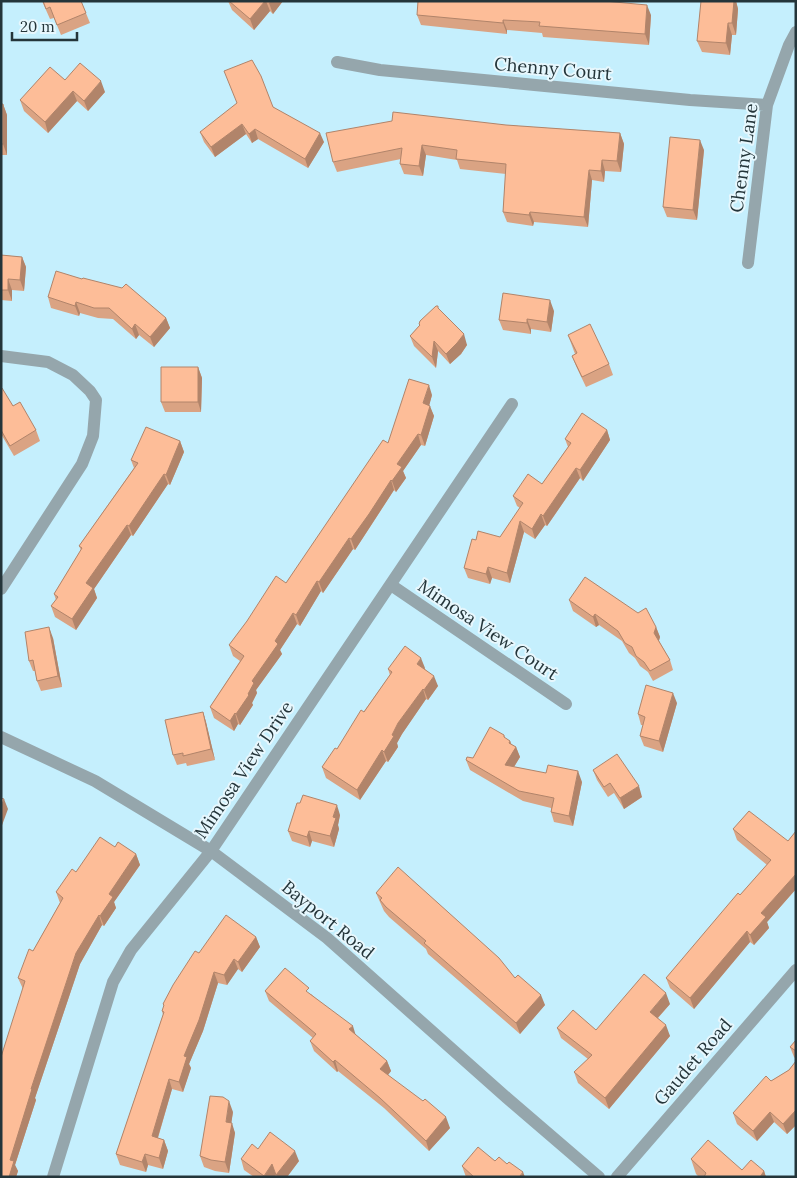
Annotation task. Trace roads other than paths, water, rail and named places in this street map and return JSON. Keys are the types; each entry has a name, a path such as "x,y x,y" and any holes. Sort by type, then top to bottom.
{"street":[{"name":"Chenny Lane","path":"748,263 767,105 789,45 796,32"},
{"name":"Chenny Court","path":"337,62 390,71 690,100 767,105"},
{"path":"1,356 48,362 73,375 96,400 93,436 82,464 1,589"},
{"name":"Mimosa View Drive","path":"53,1177 113,982 131,950 211,851 392,585 512,404"},
{"name":"Mimosa View Court","path":"392,585 566,704"},
{"name":"Bayport Road","path":"1,737 96,781 211,851 326,938 599,1177"},
{"name":"Gaudet Road","path":"617,1177 796,970"}]}
